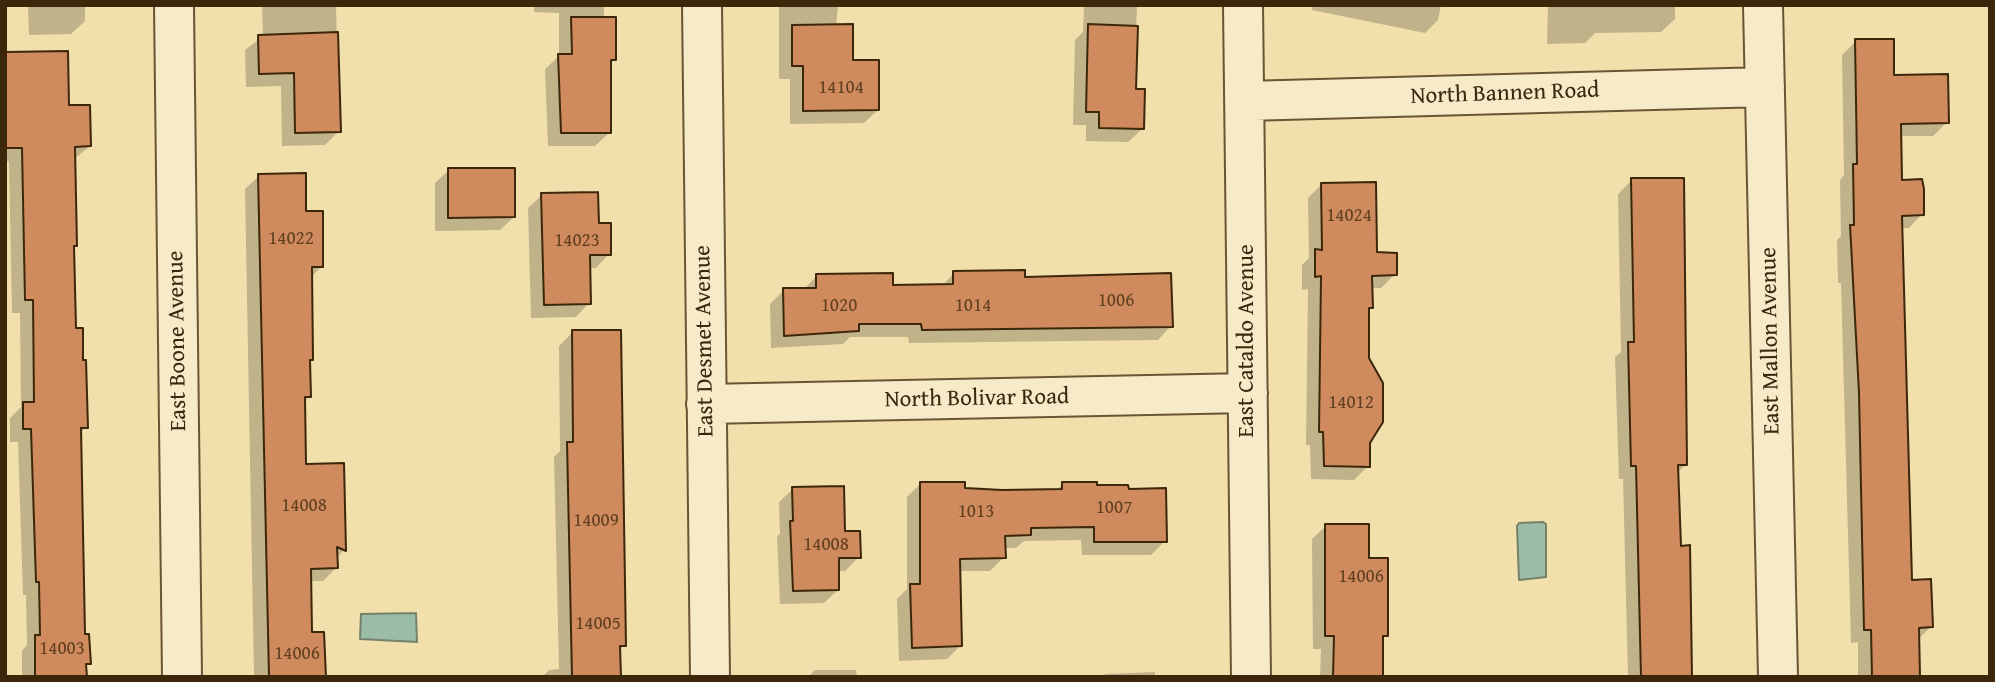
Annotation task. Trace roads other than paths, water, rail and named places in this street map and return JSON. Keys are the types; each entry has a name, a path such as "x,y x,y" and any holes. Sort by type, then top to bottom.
{"street":[{"name":"East Boone Avenue","path":"174,5 182,677"},
{"name":"East Desmet Avenue","path":"702,5 710,677"},
{"name":"East Cataldo Avenue","path":"1244,5 1251,677"},
{"name":"East Mallon Avenue","path":"1763,5 1778,677"},
{"name":"North Bannen Road","path":"1245,100 1765,87"},
{"name":"North Bolivar Road","path":"706,404 1248,393"}]}
